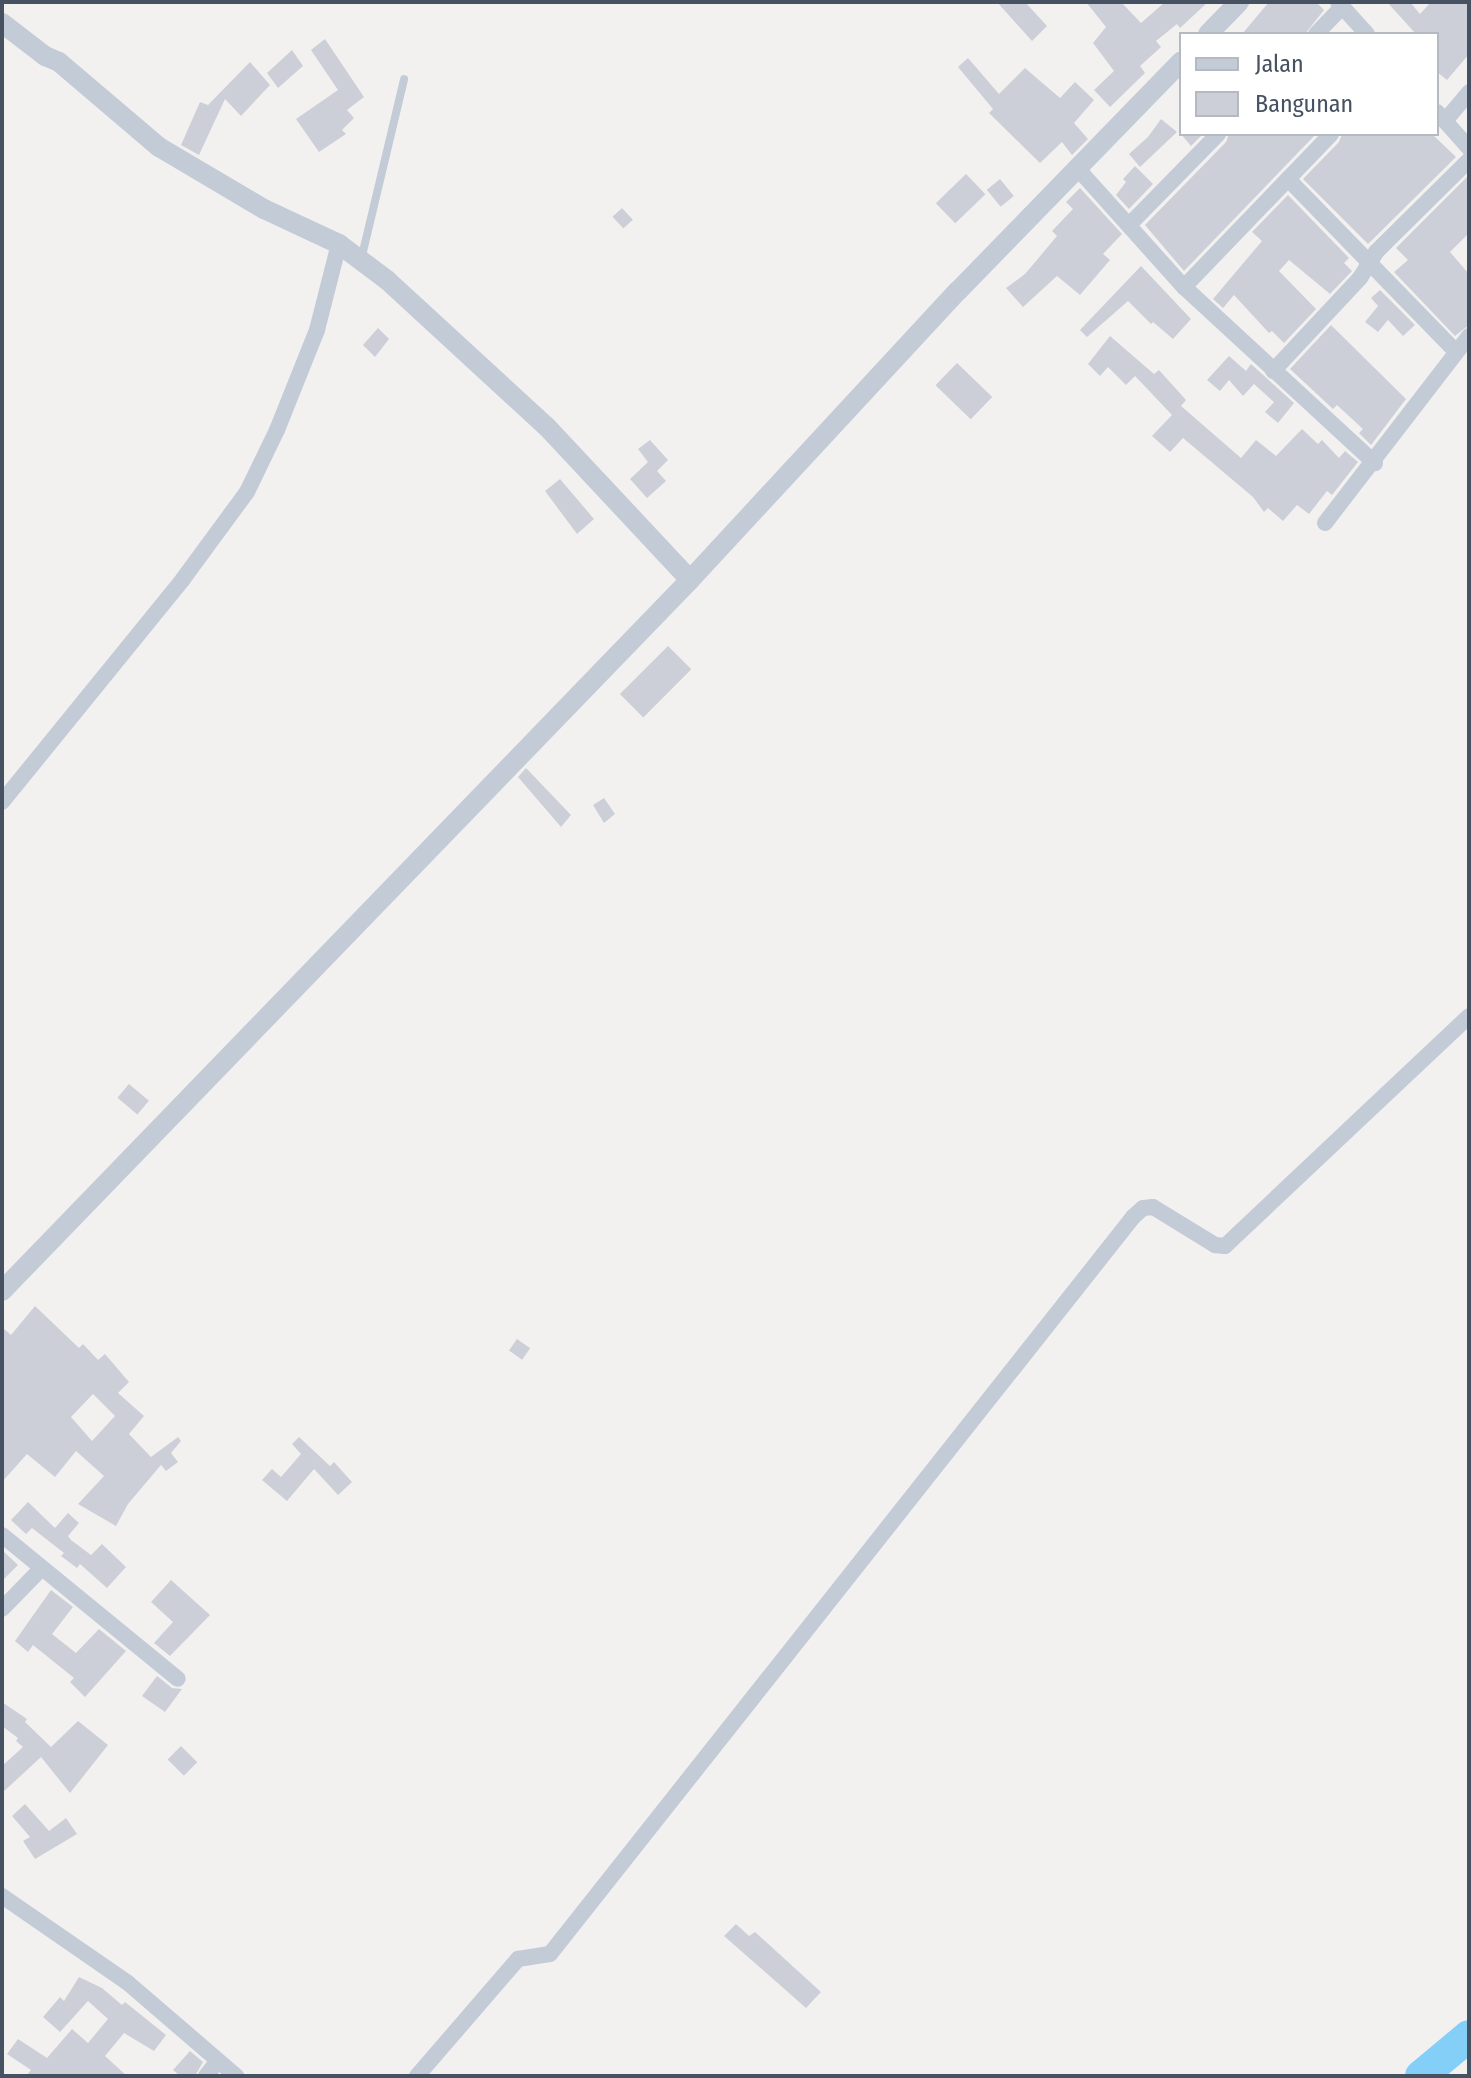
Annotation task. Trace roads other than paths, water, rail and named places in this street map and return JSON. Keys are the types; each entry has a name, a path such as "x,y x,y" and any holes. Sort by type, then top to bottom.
{"street":[{"path":"1210,32 1239,2"},
{"path":"1318,32 1340,4 1365,32"},
{"path":"2,23 45,56 59,62 159,147 264,209 339,244 387,280 547,427 690,580"},
{"path":"2,1291 690,580 958,291 1179,64"},
{"path":"1469,92 1441,117 1469,148"},
{"path":"1130,224 1216,136"},
{"path":"1184,287 1329,136"},
{"path":"1273,371 1360,278 1368,263 1469,160"},
{"path":"1078,169 1184,287 1375,463"},
{"path":"1288,179 1456,352"},
{"path":"2,802 183,579 247,492 277,430 317,330 339,244"},
{"path":"1325,523 1375,463 1469,336"},
{"path":"417,2076 518,1959 550,1954 1133,1217 1143,1208 1153,1207 1215,1245 1225,1246 1469,1016"},
{"path":"4,1540 178,1679"},
{"path":"2,1609 42,1568"},
{"path":"2,1896 128,1983 236,2076"},
{"path":"206,2076 217,2062"}],"lane":[{"path":"361,261 404,79"}],"waterway":[{"path":"1421,2076 1469,2036"}]}
